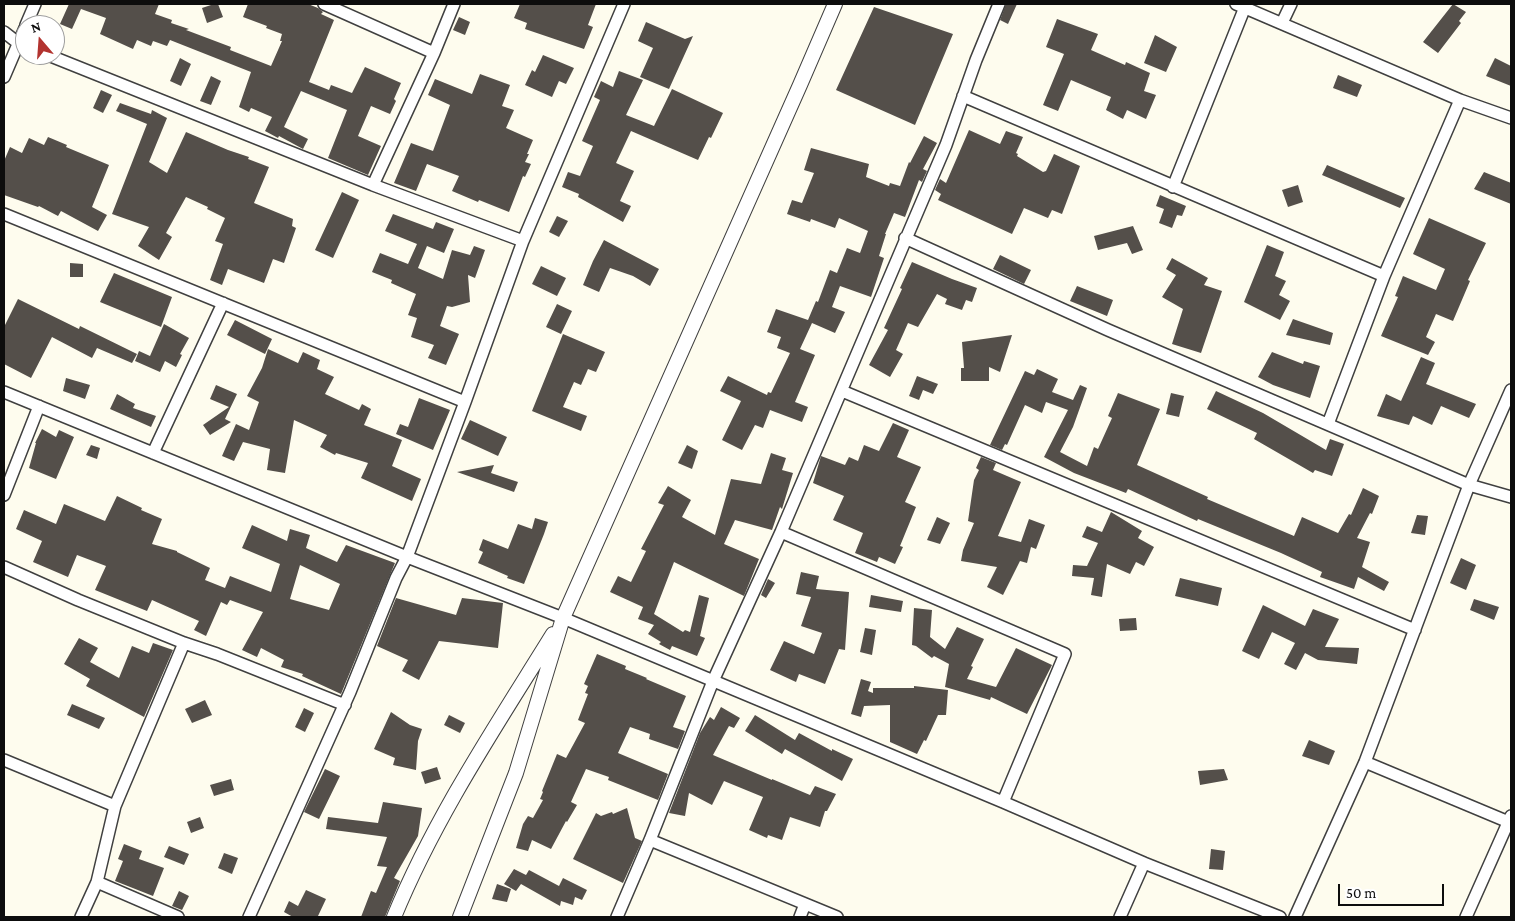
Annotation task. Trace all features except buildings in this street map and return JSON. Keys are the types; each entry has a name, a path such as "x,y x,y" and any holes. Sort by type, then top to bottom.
{"street":[{"path":"324,4 434,53"},
{"path":"373,185 434,53 454,4"},
{"path":"249,917 345,705 396,578 407,557 466,402 523,240 624,4"},
{"path":"460,917 516,773 563,618 835,4"},
{"path":"617,917 650,840 713,681 781,532 946,145 999,4"},
{"path":"1282,23 1291,4"},
{"path":"1173,187 1240,6 1460,100 1511,118"},
{"path":"4,32 15,40"},
{"path":"4,78 15,56"},
{"path":"65,62 373,185 523,240"},
{"path":"963,96 1384,276"},
{"path":"1328,424 1384,276 1460,100"},
{"path":"4,214 466,402"},
{"path":"905,238 1108,330 1469,484 1511,497"},
{"path":"153,453 223,302"},
{"path":"1295,917 1365,762 1469,484 1511,390"},
{"path":"842,391 1415,630"},
{"path":"4,392 407,557 563,618 1144,863 1280,917"},
{"path":"4,495 39,406"},
{"path":"781,532 1065,654 1003,802"},
{"path":"4,567 78,600 184,643 217,654 345,705"},
{"path":"394,917 409,881 464,776 563,618"},
{"path":"81,917 97,882 115,806 184,643"},
{"path":"4,760 115,806"},
{"path":"1365,762 1510,820 1466,917"},
{"path":"650,840 837,917"},
{"path":"1120,917 1144,863"},
{"path":"97,882 178,917"},
{"path":"800,917 805,904"}]}
